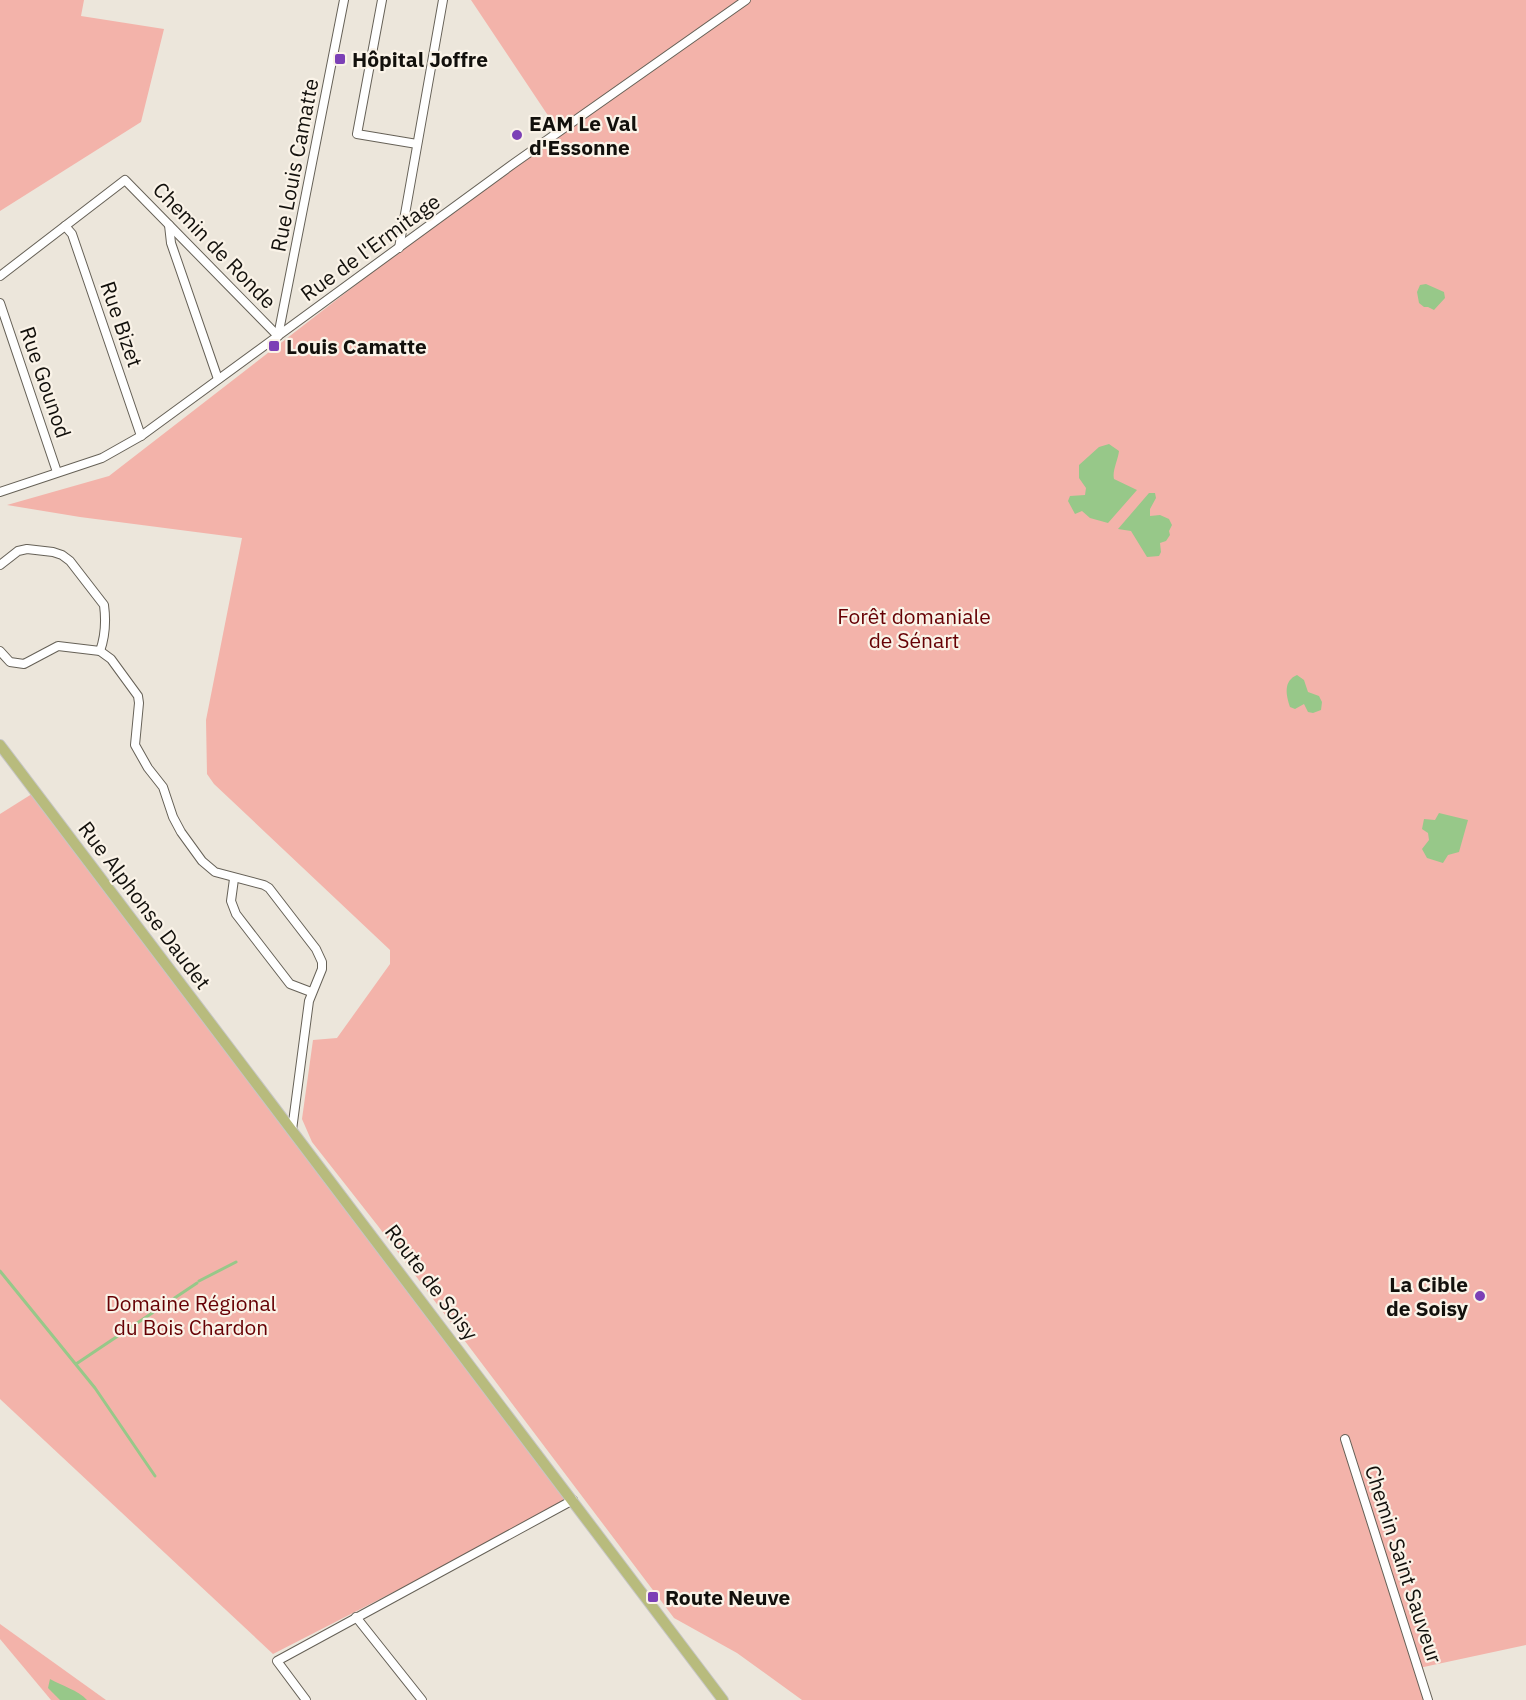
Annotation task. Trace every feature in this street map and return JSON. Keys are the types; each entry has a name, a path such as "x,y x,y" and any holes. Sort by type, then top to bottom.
{"main road":[{"name":"Rue Alphonse Daudet","path":"0,745 260,1088"},
{"name":"Route de Soisy","path":"260,1088 723,1700"}],"street":[{"name":"Rue Louis Camatte","path":"278,336 345,0"},
{"path":"382,0 357,134 417,144"},
{"path":"399,248 442,0"},
{"name":"Rue de l'Ermitage","path":"0,492 102,458 141,436 562,129 746,0"},
{"name":"Chemin de Ronde","path":"65,226 125,180 278,336"},
{"path":"170,225 171,243 218,379"},
{"path":"0,276 65,226"},
{"name":"Rue Bizet","path":"65,226 72,234 141,436"},
{"name":"Rue Gounod","path":"0,303 57,472"},
{"path":"0,565 18,551 27,549 53,552 70,561 104,605 103,642 100,651"},
{"path":"0,651 10,662 24,664 58,646 100,651 111,659 138,696 135,745 148,768 163,787 176,824 207,867 234,879 269,888 321,955 322,969 311,992 292,1130"},
{"path":"234,879 231,901 236,914 290,984 311,992"},
{"name":"Chemin Saint Sauveur","path":"1345,1439 1428,1700"},
{"path":"306,1700 277,1661 573,1500"},
{"path":"356,1617 422,1700"}],"green space":[{"path":"0,0 84,0 81,16 164,29 141,122 0,211"},
{"name":"Forêt domaniale de Sénart","path":"471,0 1526,0 1526,1645 1419,1668 1428,1700 802,1700 737,1653 674,1618 312,1142 302,1119 313,1040 337,1038 390,964 390,950 214,784 207,774 206,720 242,538 7,505 109,476 557,129"},
{"name":"Domaine Régional du Bois Chardon","path":"35,792 573,1500 273,1654 0,1399 0,814"},
{"path":"0,1624 106,1700 51,1700 0,1639"}],"shaded area":[{"path":"1426,284 1444,292 1445,298 1434,310 1419,303 1417,292 1420,285"},
{"path":"1109,444 1119,451 1114,479 1137,490 1108,523 1090,518 1082,511 1075,514 1068,501 1070,496 1085,495 1086,488 1079,478 1079,465 1099,447"},
{"path":"1149,493 1155,493 1156,498 1150,509 1150,516 1160,515 1169,519 1172,525 1166,541 1160,543 1159,556 1147,557 1131,531 1118,529"},
{"path":"1297,675 1304,680 1308,692 1319,696 1322,702 1321,710 1308,712 1304,704 1295,709 1290,707 1288,685 1289,681"},
{"path":"1439,813 1468,820 1459,852 1448,855 1443,863 1427,858 1422,849 1429,840 1428,833 1422,829 1424,819 1435,820"},
{"path":"50,1679 75,1691 87,1700 60,1700 48,1688"}],"waterway":[{"path":"199,1281 236,1262"},
{"path":"0,1271 95,1388 155,1476"},
{"path":"76,1364 197,1283"}],"place":[{"name":"Hôpital Joffre","path":"340,59"},
{"name":"EAM Le Val d'Essonne","path":"517,135"},
{"name":"Louis Camatte","path":"274,346"},
{"name":"La Cible de Soisy","path":"1480,1296"},
{"name":"Route Neuve","path":"653,1597"}]}
